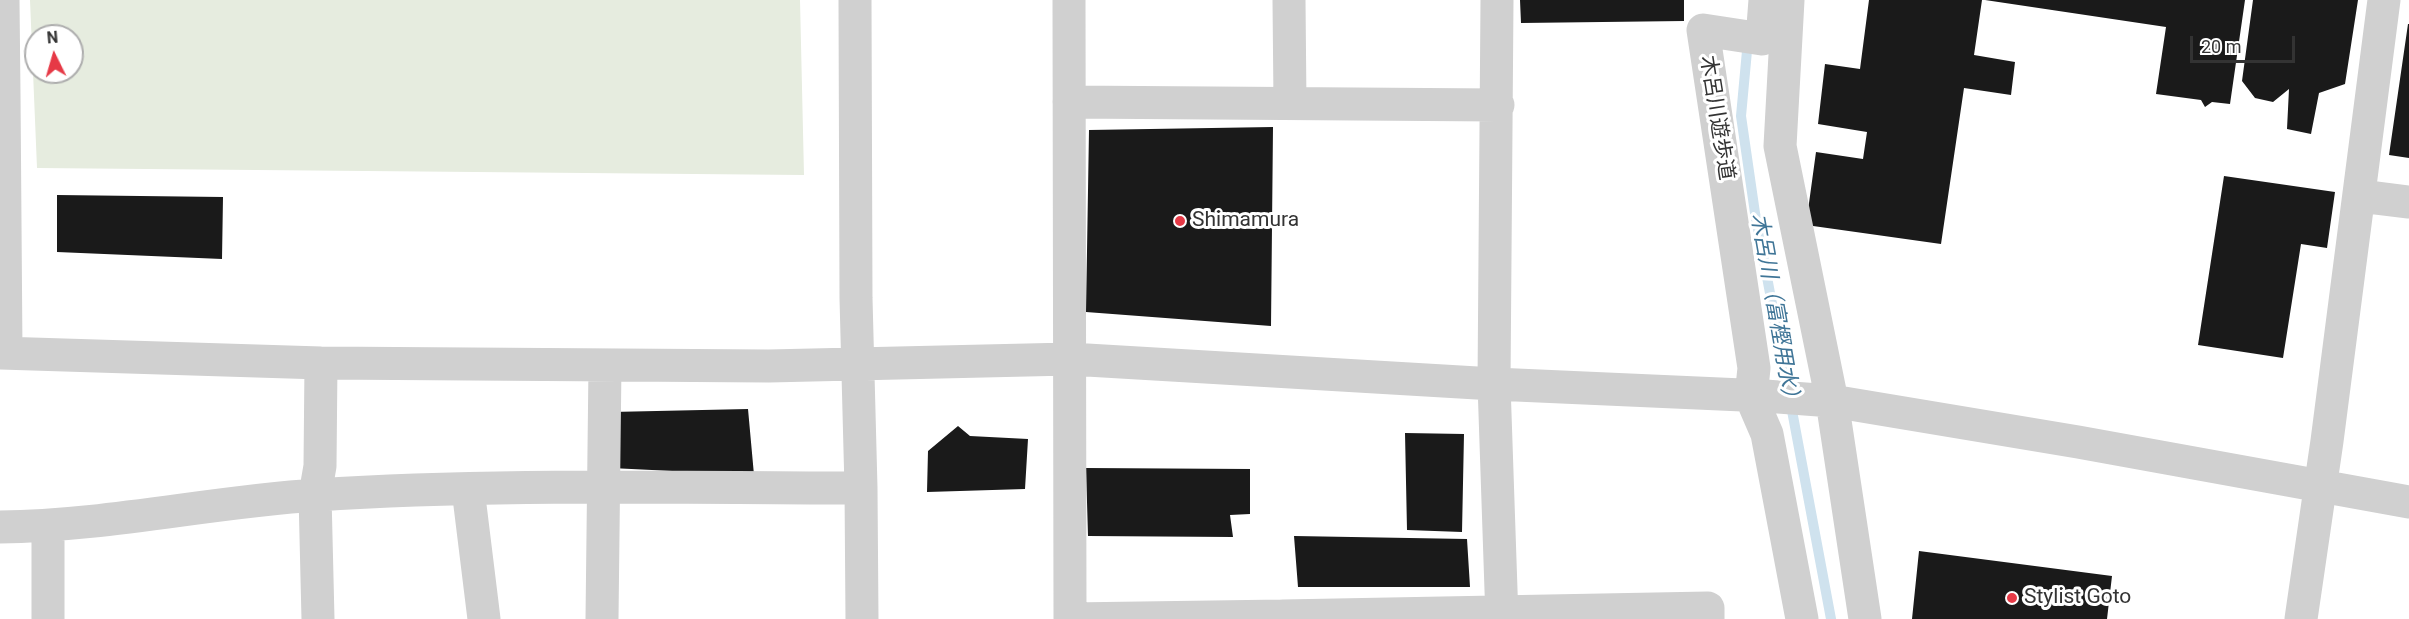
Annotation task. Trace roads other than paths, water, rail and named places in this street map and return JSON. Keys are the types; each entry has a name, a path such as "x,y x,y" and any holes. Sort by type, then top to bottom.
{"street":[{"path":"3,0 3,353 321,363 604,365 858,364 1070,359 1832,401 2320,484 2409,502"},
{"path":"855,0 862,619"},
{"path":"1069,0 1070,619 1502,615 1708,608 1708,619"},
{"path":"1289,0 1290,103"},
{"path":"1497,0 1498,105 1494,384 1502,615"},
{"name":"木呂川遊歩道","path":"1765,0 1762,39 1703,30 1758,397 1802,619"},
{"path":"1788,0 1780,146 1832,401 1865,619"},
{"path":"2301,619 2360,195 2384,0"},
{"path":"1069,102 1498,105"},
{"path":"2360,195 2409,202"},
{"path":"318,619 315,495 320,466 321,363"},
{"path":"602,619 604,365"},
{"path":"0,527 48,526 315,495 468,489 861,488"},
{"path":"468,489 484,619"},
{"path":"48,526 48,619"}],"waterway":[{"name":"木呂川（富樫用水）","path":"1748,40 1741,116 1755,213 1831,619"}],"place":[{"name":"Shimamura","path":"1180,221"},
{"name":"Stylist Goto","path":"2012,598"}]}
